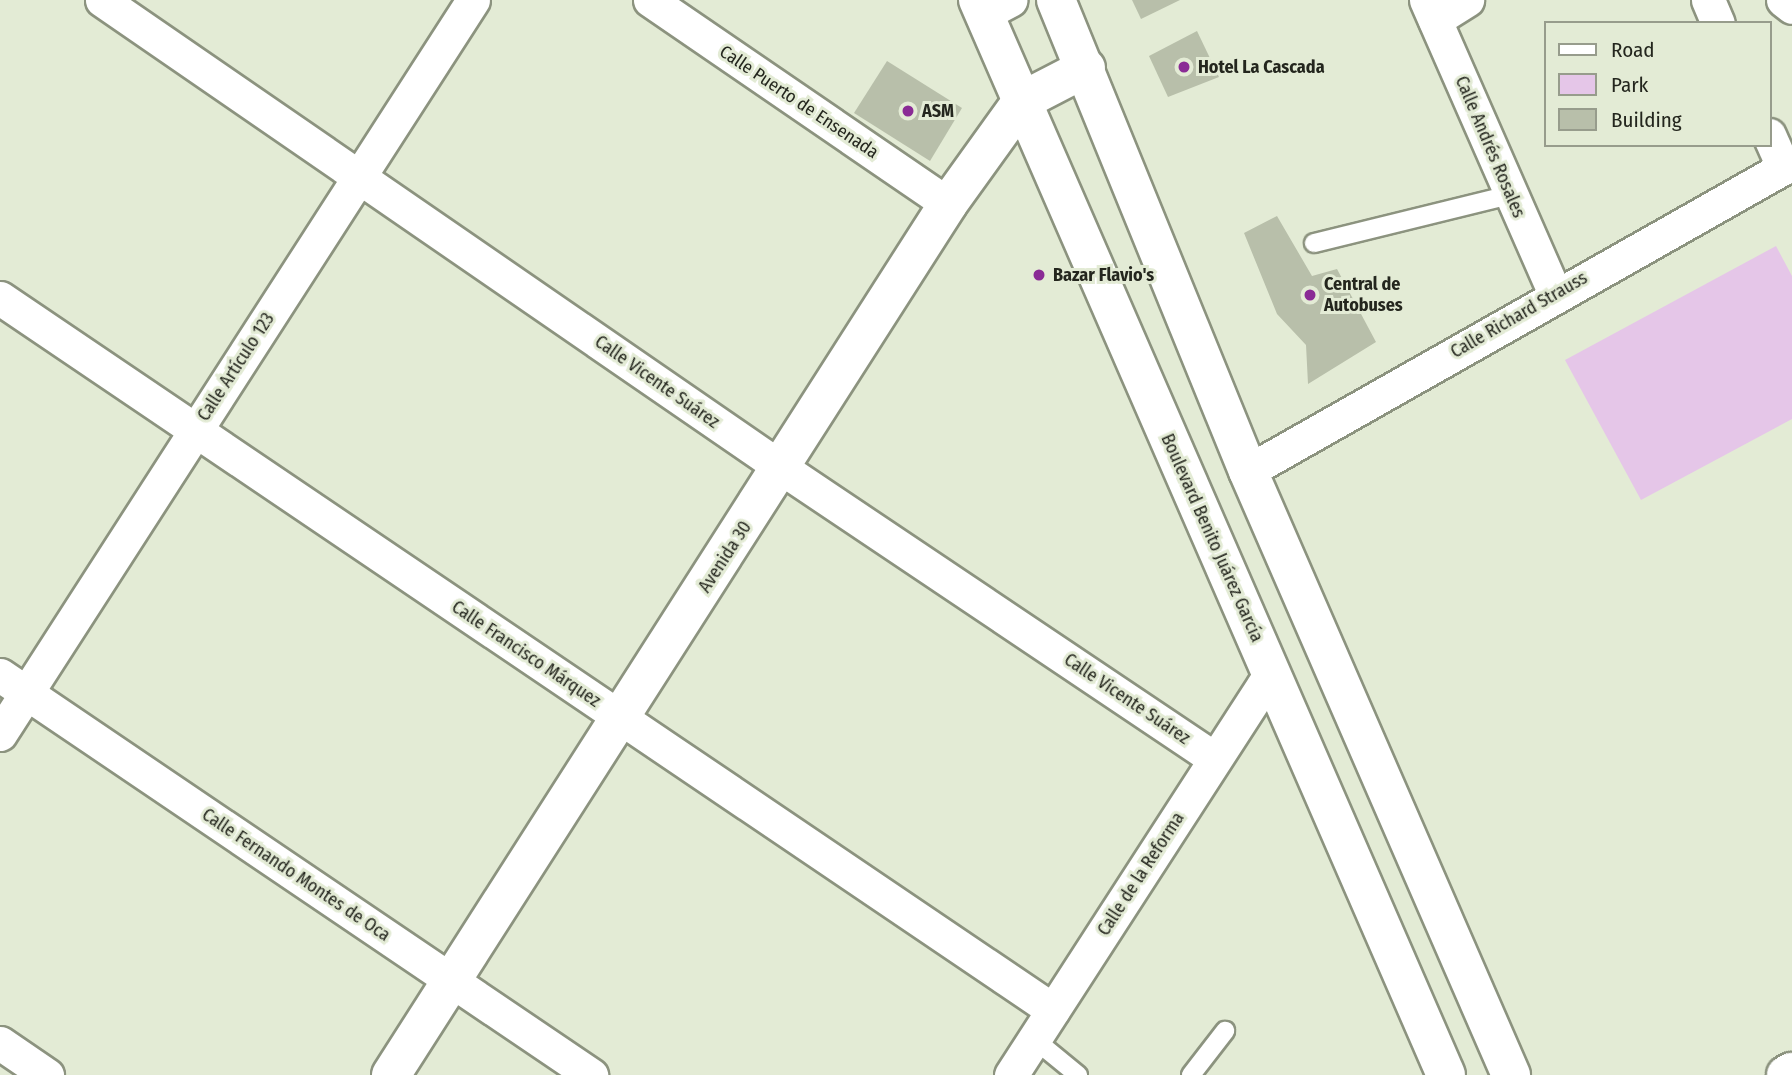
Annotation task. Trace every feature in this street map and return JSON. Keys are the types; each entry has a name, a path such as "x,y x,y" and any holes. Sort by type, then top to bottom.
{"main road":[{"path":"1056,0 1086,68 1248,471 1511,1075"},
{"name":"Boulevard Benito Juárez García","path":"991,5 1022,101 1270,673 1303,741 1446,1075"},
{"name":"Avenida 30","path":"391,1075 782,469 948,204 1022,101 1086,68"},
{"path":"1303,741 1330,723 1358,720"},
{"path":"1786,1075 1792,1072"}],"street":[{"name":"Calle Vicente Suárez","path":"102,0 782,469 1216,759"},
{"name":"Calle Artículo 123","path":"0,734 13,684 196,430 473,0"},
{"name":"Calle Puerto de Ensenada","path":"650,0 948,204"},
{"path":"1431,10 1467,0"},
{"path":"1708,0 1717,21"},
{"path":"1783,0 1792,7"},
{"name":"Calle Andrés Rosales","path":"1431,10 1555,294"},
{"path":"1771,138 1788,165"},
{"name":"Calle Richard Strauss","path":"1248,471 1555,294 1788,165"},
{"name":"Calle Francisco Márquez","path":"0,298 1053,1010"},
{"name":"Calle de la Reforma","path":"1011,1075 1270,673"},
{"name":"Calle Fernando Montes de Oca","path":"13,684 592,1075"},
{"path":"0,1043 47,1075"}],"lane":[{"path":"1314,243 1510,195"},
{"path":"1191,1075 1224,1031"},
{"path":"1034,1039 1078,1075"}],"green space":[{"path":"1776,246 1792,276 1792,419 1641,500 1565,360"}],"building":[{"path":"1132,0 1180,0 1141,19"},
{"name":"Hotel La Cascada","path":"1197,31 1219,77 1168,97 1149,56"},
{"name":"ASM","path":"887,61 962,108 930,161 854,113"},
{"name":"Central de Autobuses","path":"1277,216 1312,276 1337,269 1376,342 1308,384 1306,345 1277,314 1244,233"}],"place":[{"name":"Hotel La Cascada","path":"1184,67"},
{"name":"ASM","path":"908,111"},
{"name":"Bazar Flavio's","path":"1039,275"},
{"name":"Central de Autobuses","path":"1310,295"}]}
